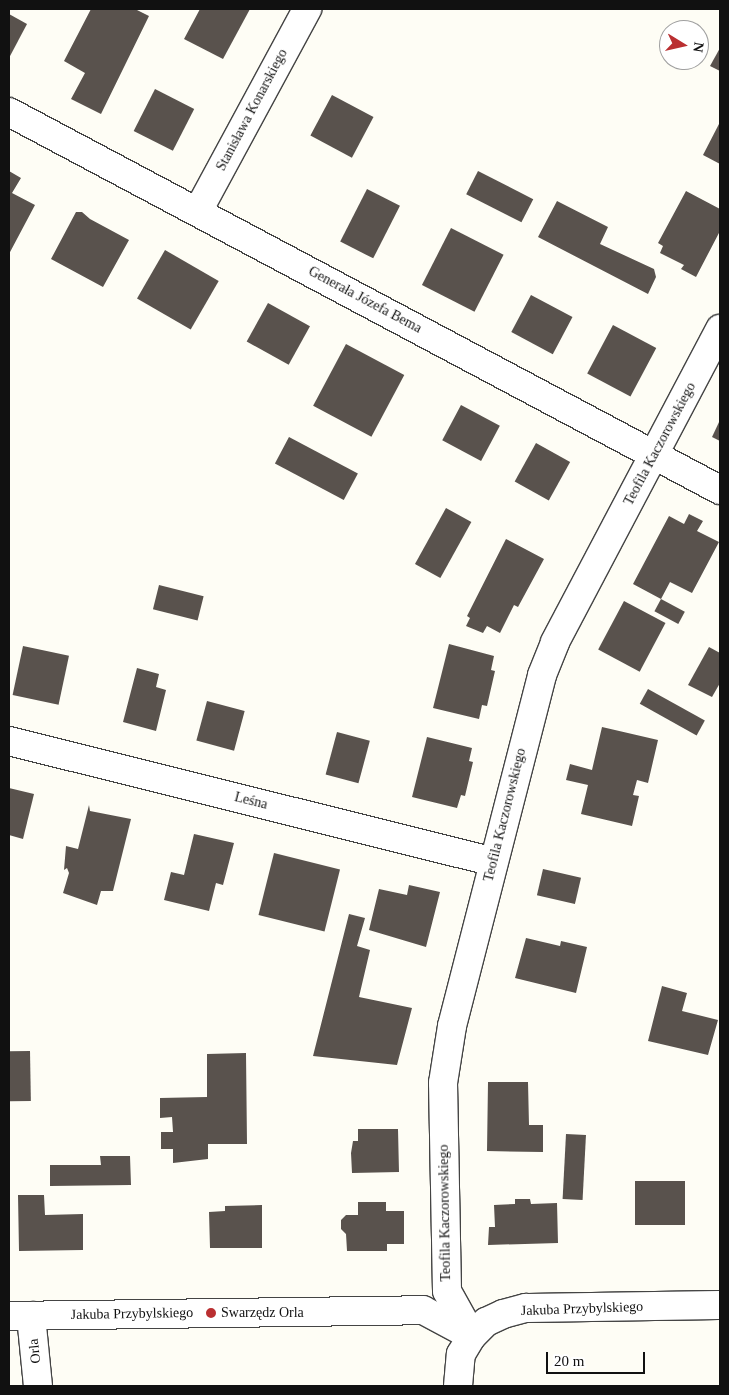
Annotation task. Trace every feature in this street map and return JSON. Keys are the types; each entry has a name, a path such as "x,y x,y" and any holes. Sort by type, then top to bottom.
{"street":[{"name":"Stanisława Konarskiego","path":"198,211 306,9"},
{"name":"Generała Józefa Bema","path":"9,112 720,490"},
{"name":"Teofila Kaczorowskiego","path":"472,1336 447,1291 443,1083 452,1026 525,736 555,642 720,329"},
{"name":"Leśna","path":"9,742 493,862"},
{"name":"Jakuba Przybylskiego","path":"20,1316 424,1310 472,1336 486,1322 526,1308 720,1305"},
{"name":"Orla","path":"20,1316 38,1386"},
{"path":"458,1386 461,1354 472,1336"}],"building":[{"path":"91,9 135,9 149,16 101,114 71,99 85,73 64,61"},
{"path":"200,9 250,9 223,59 184,39"},
{"path":"9,14 27,24 9,58"},
{"path":"720,48 720,71 710,66"},
{"path":"155,89 194,109 173,151 134,131"},
{"path":"332,95 373,117 352,158 310,136"},
{"path":"720,122 720,164 703,155"},
{"path":"9,171 21,178 12,193 35,205 9,254"},
{"path":"478,171 533,199 521,222 466,194"},
{"path":"367,189 400,206 373,258 340,242"},
{"path":"686,191 720,209 720,231 696,277 681,269 684,265 660,253 663,246 658,243"},
{"path":"557,201 608,227 600,244 654,269 656,277 648,294 538,237"},
{"path":"76,212 82,212 90,219 129,240 103,287 51,259"},
{"path":"451,228 504,255 475,312 422,285"},
{"path":"165,250 219,281 191,329 137,298"},
{"path":"531,295 572,317 553,354 511,332"},
{"path":"268,303 310,326 289,365 247,341"},
{"path":"613,325 656,348 630,397 587,374"},
{"path":"346,344 404,375 371,437 313,406"},
{"path":"461,405 500,426 481,461 442,440"},
{"path":"720,420 720,441 712,437"},
{"path":"289,437 358,474 344,500 275,463"},
{"path":"536,443 570,462 549,500 515,481"},
{"path":"446,508 471,522 440,578 415,564"},
{"path":"689,514 703,521 697,531 719,542 692,593 670,582 661,599 633,584 669,516 684,524"},
{"path":"506,539 544,559 518,607 514,605 500,633 487,626 483,633 466,626 470,618 467,616"},
{"path":"159,585 204,596 198,620 153,609"},
{"path":"661,599 685,612 678,624 654,611"},
{"path":"624,601 665,623 640,672 598,650"},
{"path":"449,644 494,656 491,670 495,671 487,706 482,705 479,719 433,708"},
{"path":"23,646 69,656 59,705 13,695"},
{"path":"709,647 720,653 720,683 712,697 688,685"},
{"path":"137,668 159,674 156,687 166,690 156,731 123,722"},
{"path":"648,689 705,721 697,735 640,704"},
{"path":"207,701 245,711 234,751 196,741"},
{"path":"602,727 658,740 648,783 637,780 633,795 639,796 632,826 581,814 588,785 566,780 570,764 592,770"},
{"path":"337,732 370,741 358,783 326,775"},
{"path":"427,737 472,748 469,761 473,762 465,796 461,795 457,808 412,797"},
{"path":"9,788 34,794 23,839 9,835"},
{"path":"89,805 90,811 131,819 113,891 101,891 97,905 63,893 69,873 67,868 64,870 66,846 78,849"},
{"path":"194,834 234,843 223,885 216,883 209,911 164,900 171,872 184,875"},
{"path":"274,853 340,869 324,932 259,915"},
{"path":"543,869 581,878 575,904 537,895"},
{"path":"409,885 440,892 426,947 369,930 379,889 407,895"},
{"path":"349,914 365,918 357,946 370,950 359,997 412,1008 397,1065 313,1056"},
{"path":"526,938 560,946 561,941 587,947 576,993 515,978"},
{"path":"662,986 687,993 682,1011 718,1020 708,1055 648,1041"},
{"path":"9,1051 30,1051 31,1101 10,1101"},
{"path":"246,1053 247,1144 208,1144 208,1159 173,1163 173,1149 161,1149 161,1132 173,1132 172,1117 160,1118 160,1098 207,1097 207,1054"},
{"path":"488,1082 528,1082 529,1125 543,1125 543,1152 487,1151"},
{"path":"358,1129 398,1129 399,1172 352,1173 351,1153 353,1141 358,1141"},
{"path":"566,1134 586,1135 583,1200 563,1199"},
{"path":"100,1156 130,1156 131,1185 50,1186 50,1165 101,1165"},
{"path":"635,1181 685,1181 685,1225 635,1225"},
{"path":"18,1195 44,1195 45,1215 83,1214 83,1250 19,1251"},
{"path":"515,1199 530,1199 531,1204 557,1203 558,1243 488,1245 489,1227 495,1227 494,1205 515,1204"},
{"path":"358,1202 386,1202 386,1211 404,1211 404,1244 387,1244 387,1251 347,1251 346,1234 341,1229 341,1220 346,1215 358,1215"},
{"path":"262,1205 262,1248 210,1248 209,1212 225,1211 225,1206"}],"place":[{"name":"Swarzędz Orla","path":"211,1313"}]}
